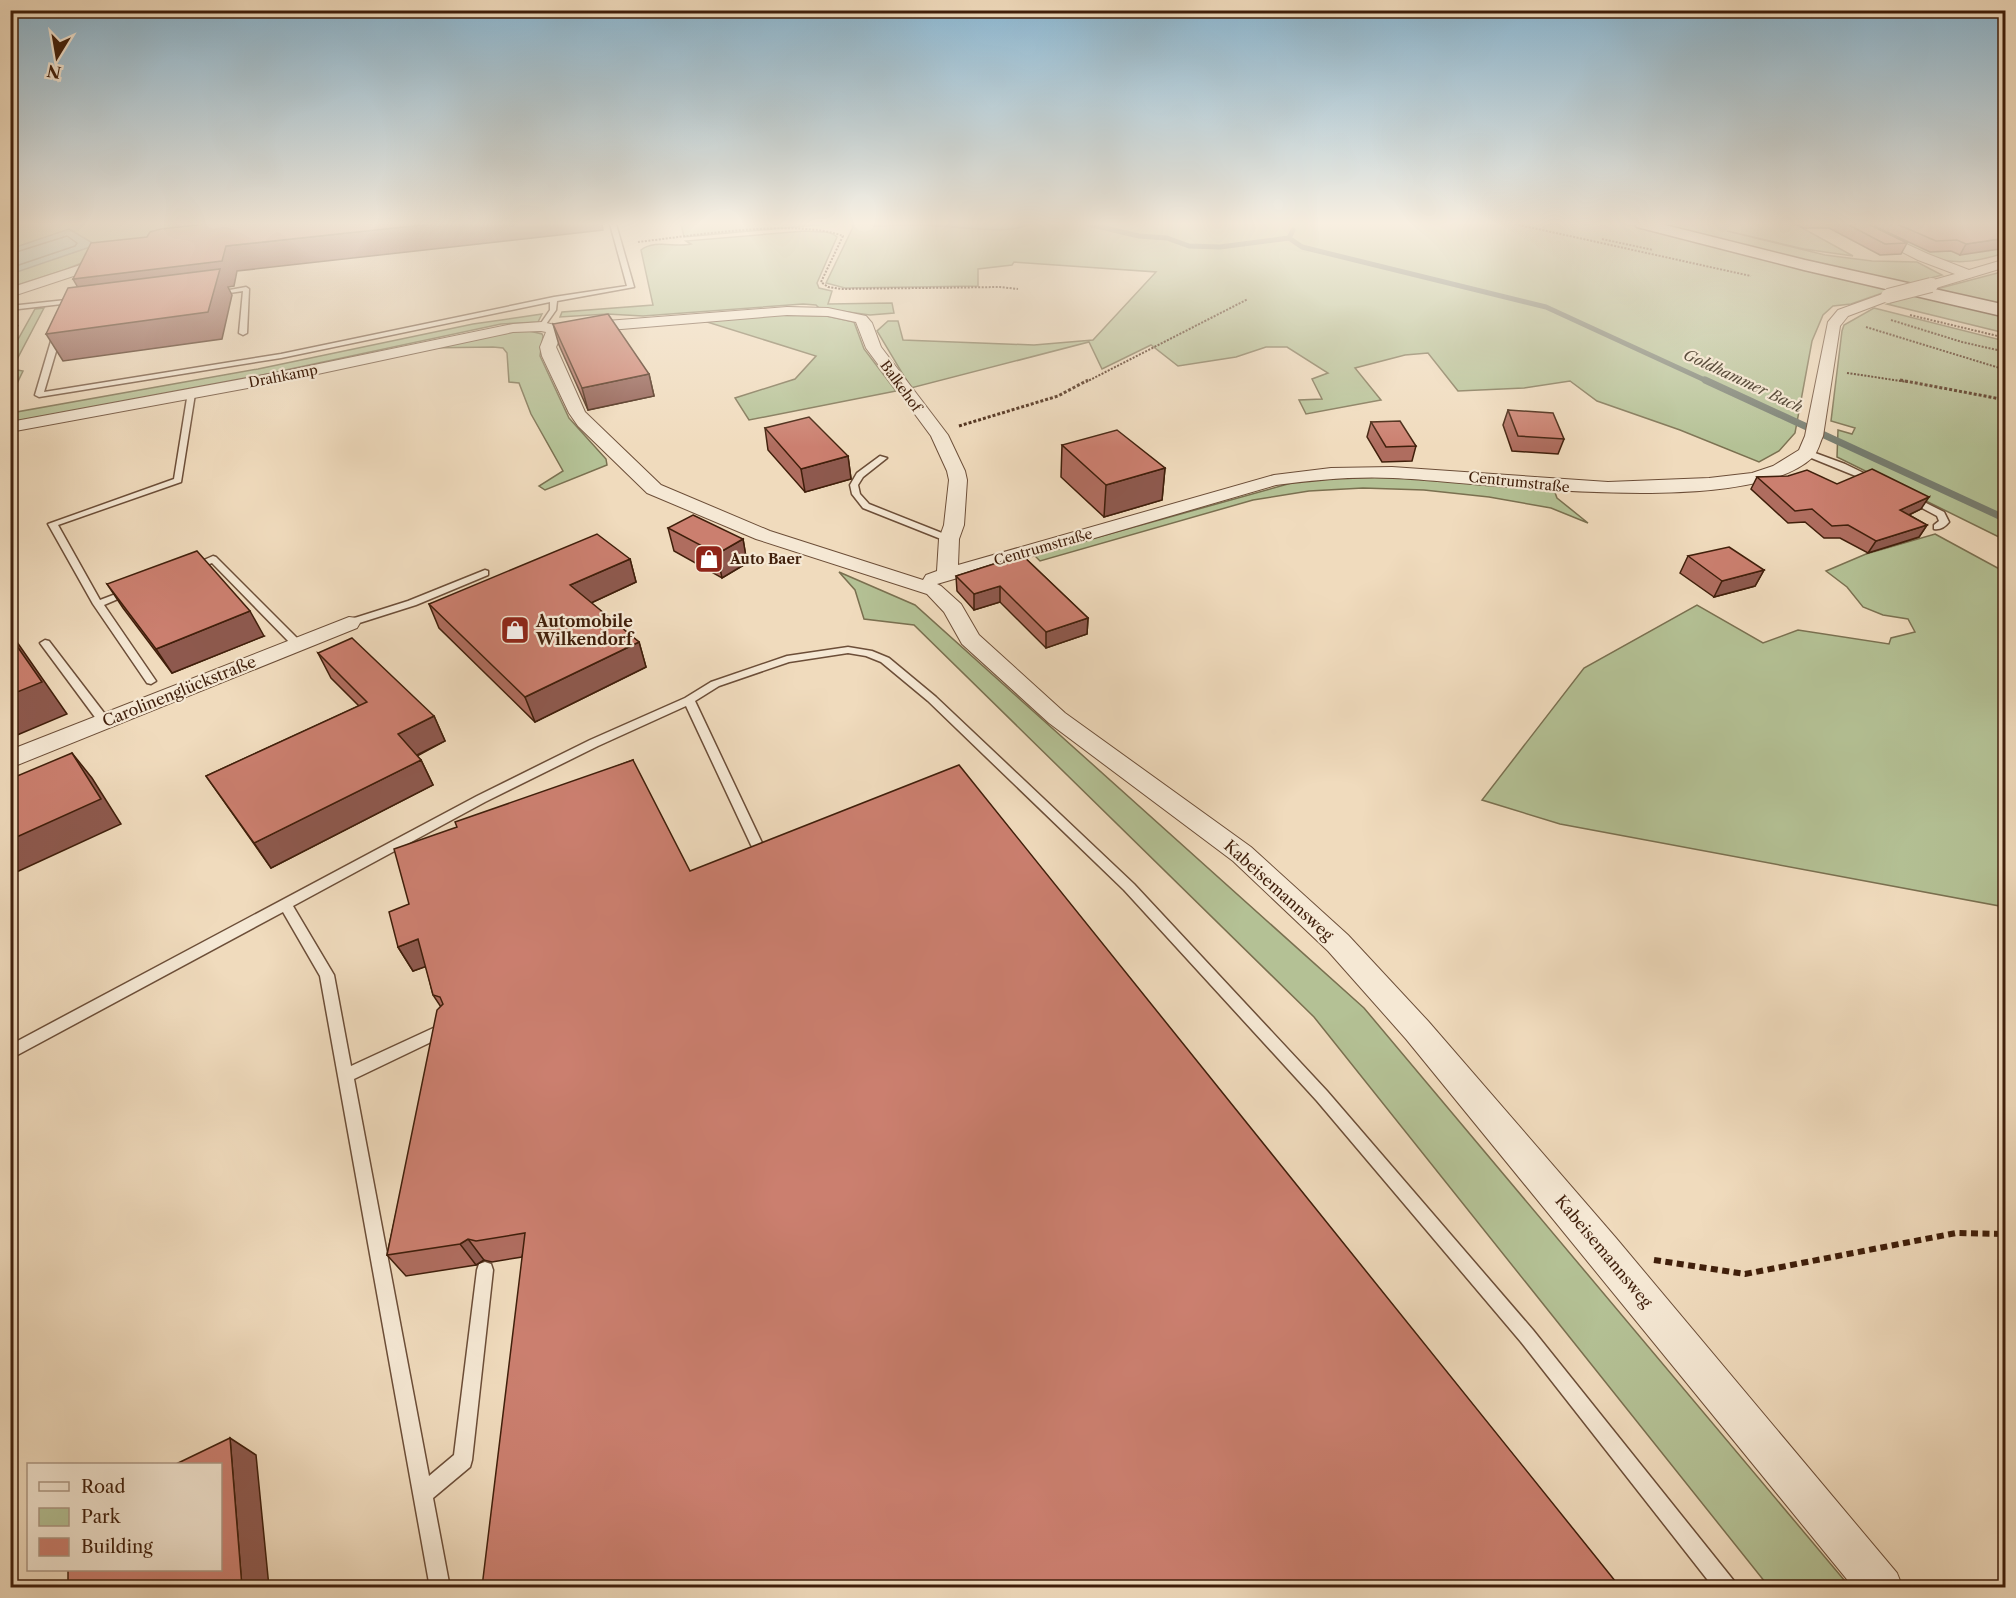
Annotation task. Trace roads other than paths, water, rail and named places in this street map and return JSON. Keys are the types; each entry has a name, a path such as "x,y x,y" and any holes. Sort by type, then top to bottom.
{"street":[{"path":"1807,453 1815,430 1833,325 1843,313 1881,299"},
{"path":"1951,299 2006,311"},
{"name":"Balkehof","path":"548,328 787,311 846,314 861,319 865,323 874,348 939,435 956,471 958,480 954,525 935,580"},
{"name":"Drahkamp","path":"10,427 191,394 513,328 548,328"},
{"name":"Kabeisemannsweg","path":"548,328 554,335 548,347 550,356 577,413 654,489 763,535 935,580 942,596 970,639 1057,717 1242,854 1338,943 1417,1030 1604,1250 1882,1587"},
{"name":"Centrumstraße","path":"935,580 1274,480 1303,476 1392,472 1583,488 1657,487 1709,484 1754,478 1779,470 1807,453"},
{"name":"Carolinenglückstraße","path":"10,760 349,623"}],"lane":[{"path":"243,333 245,299"},
{"path":"10,308 66,302 39,395 281,356 554,299 548,328"},
{"path":"63,313 74,311"},
{"path":"151,681 98,604 53,524 177,480 191,394"},
{"path":"1807,453 1884,485"},
{"path":"883,458 860,475 854,484 855,494 866,506 949,539"},
{"path":"1905,495 1941,514 1944,522 1937,527"},
{"path":"182,571 213,559 296,643"},
{"path":"349,623 412,603 485,573"},
{"path":"98,604 140,587"},
{"path":"45,643 104,722"},
{"path":"10,1053 481,799 594,743 689,700 714,684 787,659 848,650 868,653 885,660 932,699 1129,887 1322,1096 1527,1336 1727,1587"},
{"path":"689,700 757,845"},
{"path":"286,905 327,975 440,1587"},
{"path":"345,1076 449,1027"},
{"path":"423,1494 463,1460 485,1270"}],"waterway":[{"name":"Goldhammer Bach","path":"1512,299 1546,307 1709,382"},
{"name":"Goldhammer Bach","path":"1705,380 2006,519"}],"place":[{"name":"Auto Baer","path":"709,559"},
{"name":"Automobile Wilkendorf","path":"515,630"}]}
